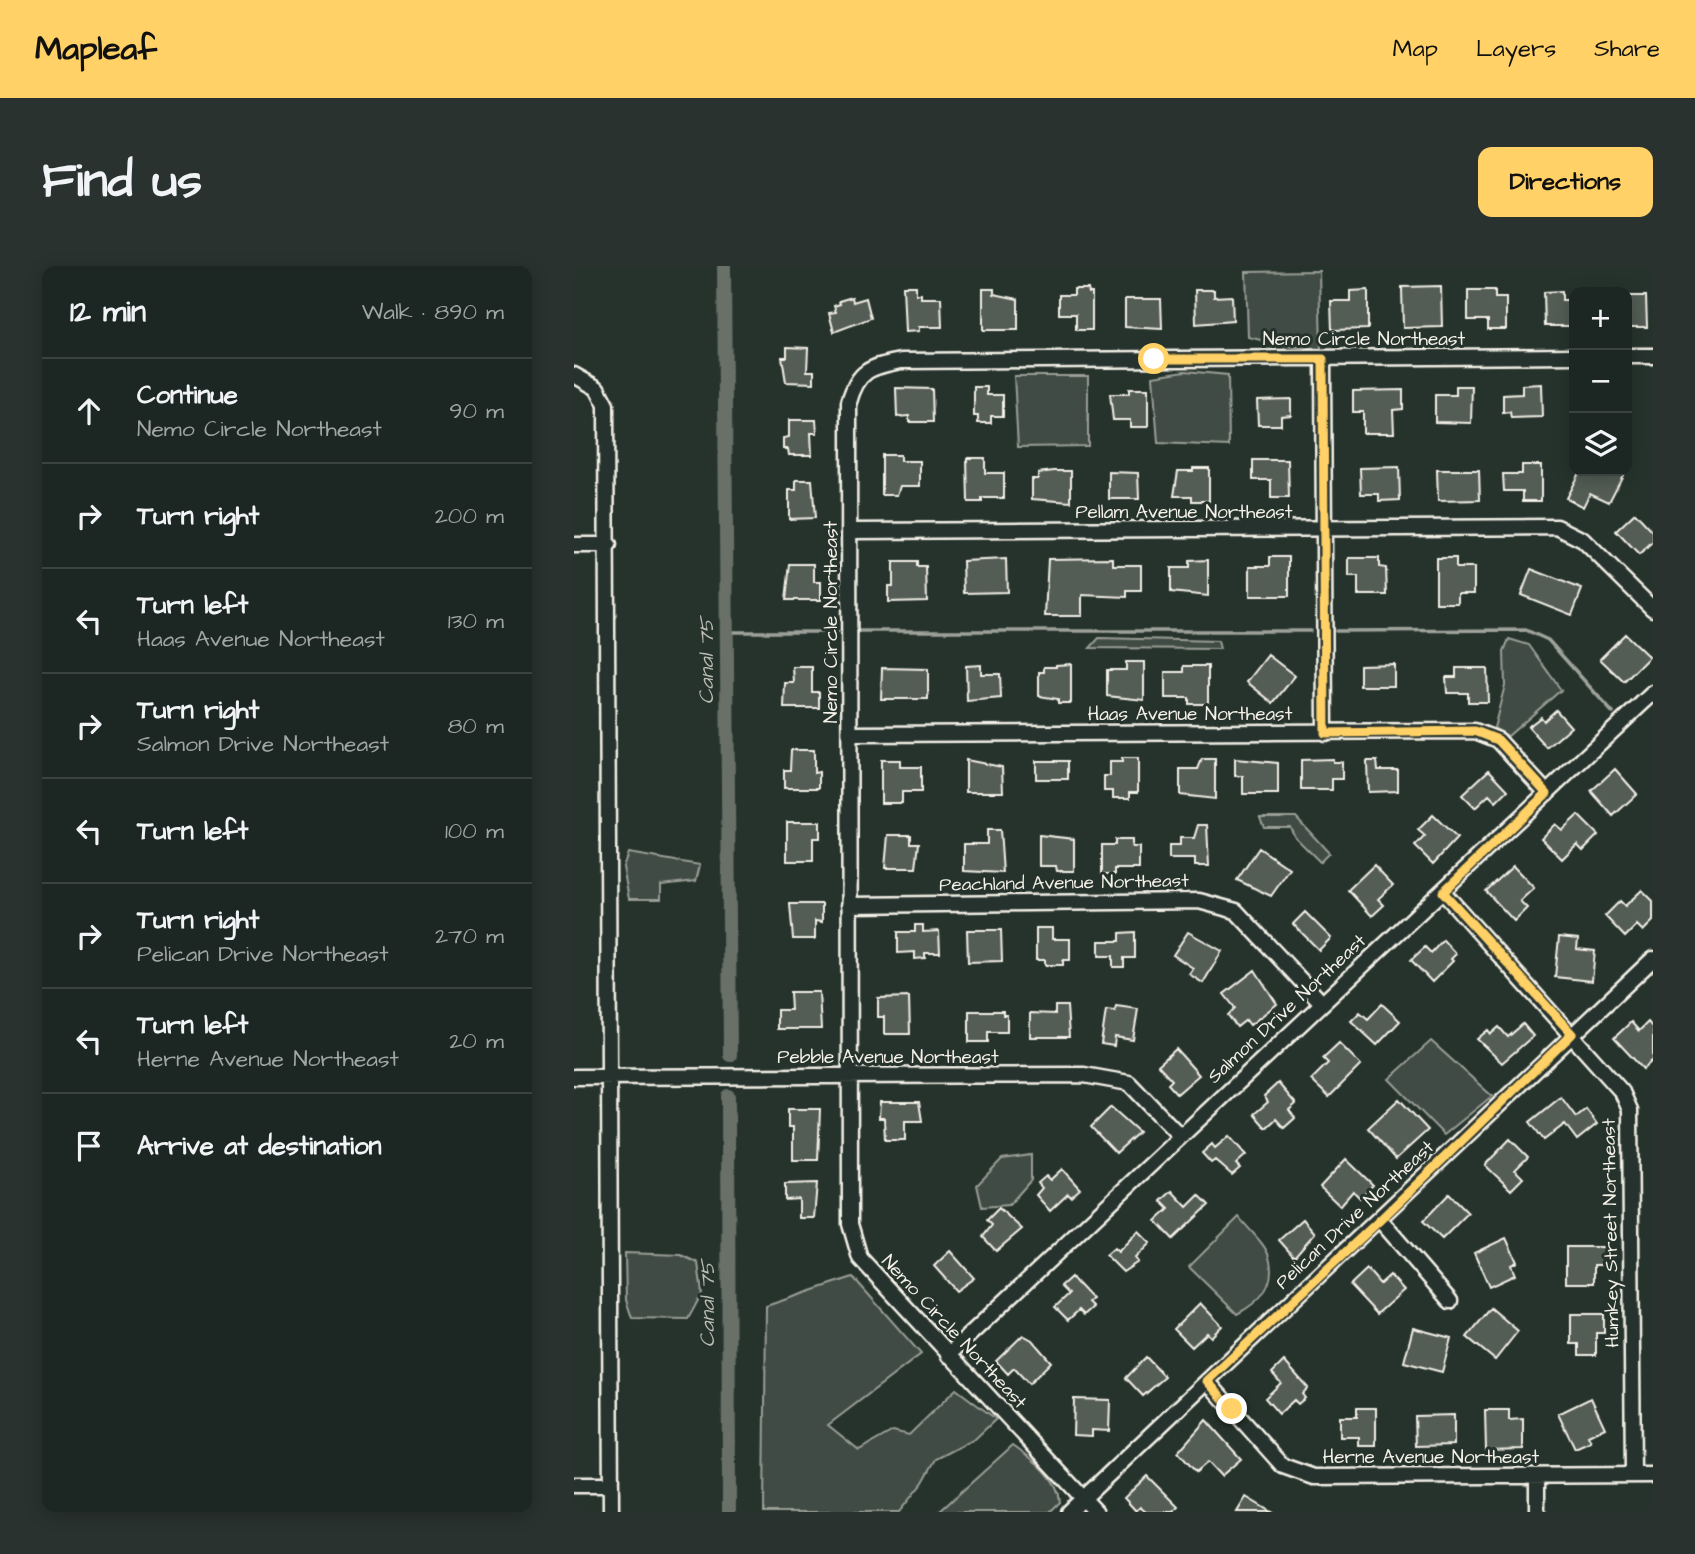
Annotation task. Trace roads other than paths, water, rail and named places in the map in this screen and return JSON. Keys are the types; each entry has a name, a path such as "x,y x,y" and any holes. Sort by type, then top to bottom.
{"street":[{"name":"Nemo Circle Northeast","path":"1096,1512 860,1258 850,1224 849,402 854,383 871,367 901,360 1569,356"},
{"path":"1632,356 1653,356"},
{"path":"1323,359 1325,733"},
{"path":"574,375 597,388 607,405 611,1512"},
{"name":"Pellam Avenue Northeast","path":"851,531 1322,531 1557,527 1583,540 1653,610"},
{"path":"574,545 608,545"},
{"name":"Salmon Drive Northeast","path":"948,1354 1653,693"},
{"name":"Haas Avenue Northeast","path":"850,734 1475,731 1498,740 1547,793"},
{"name":"Humkey Street Northeast","path":"1443,892 1622,1092 1630,1110 1633,1475"},
{"name":"Peachland Avenue Northeast","path":"849,905 1199,901 1236,911 1321,1002"},
{"name":"Pelican Drive Northeast","path":"1069,1512 1653,959"},
{"name":"Pebble Avenue Northeast","path":"574,1077 1100,1077 1129,1083 1179,1135"},
{"path":"1380,1220 1450,1301"},
{"name":"Herne Avenue Northeast","path":"1207,1381 1283,1466 1314,1476 1653,1475"},
{"path":"1537,1476 1537,1512"},
{"path":"574,1485 611,1485"}],"waterway":[{"name":"Canal 75","path":"724,266 730,1055"},
{"path":"1336,631 1526,630 1548,640 1613,713"},
{"path":"858,631 1310,631"},
{"path":"727,632 837,632"},
{"name":"Canal 75","path":"728,1096 729,1512"}]}
